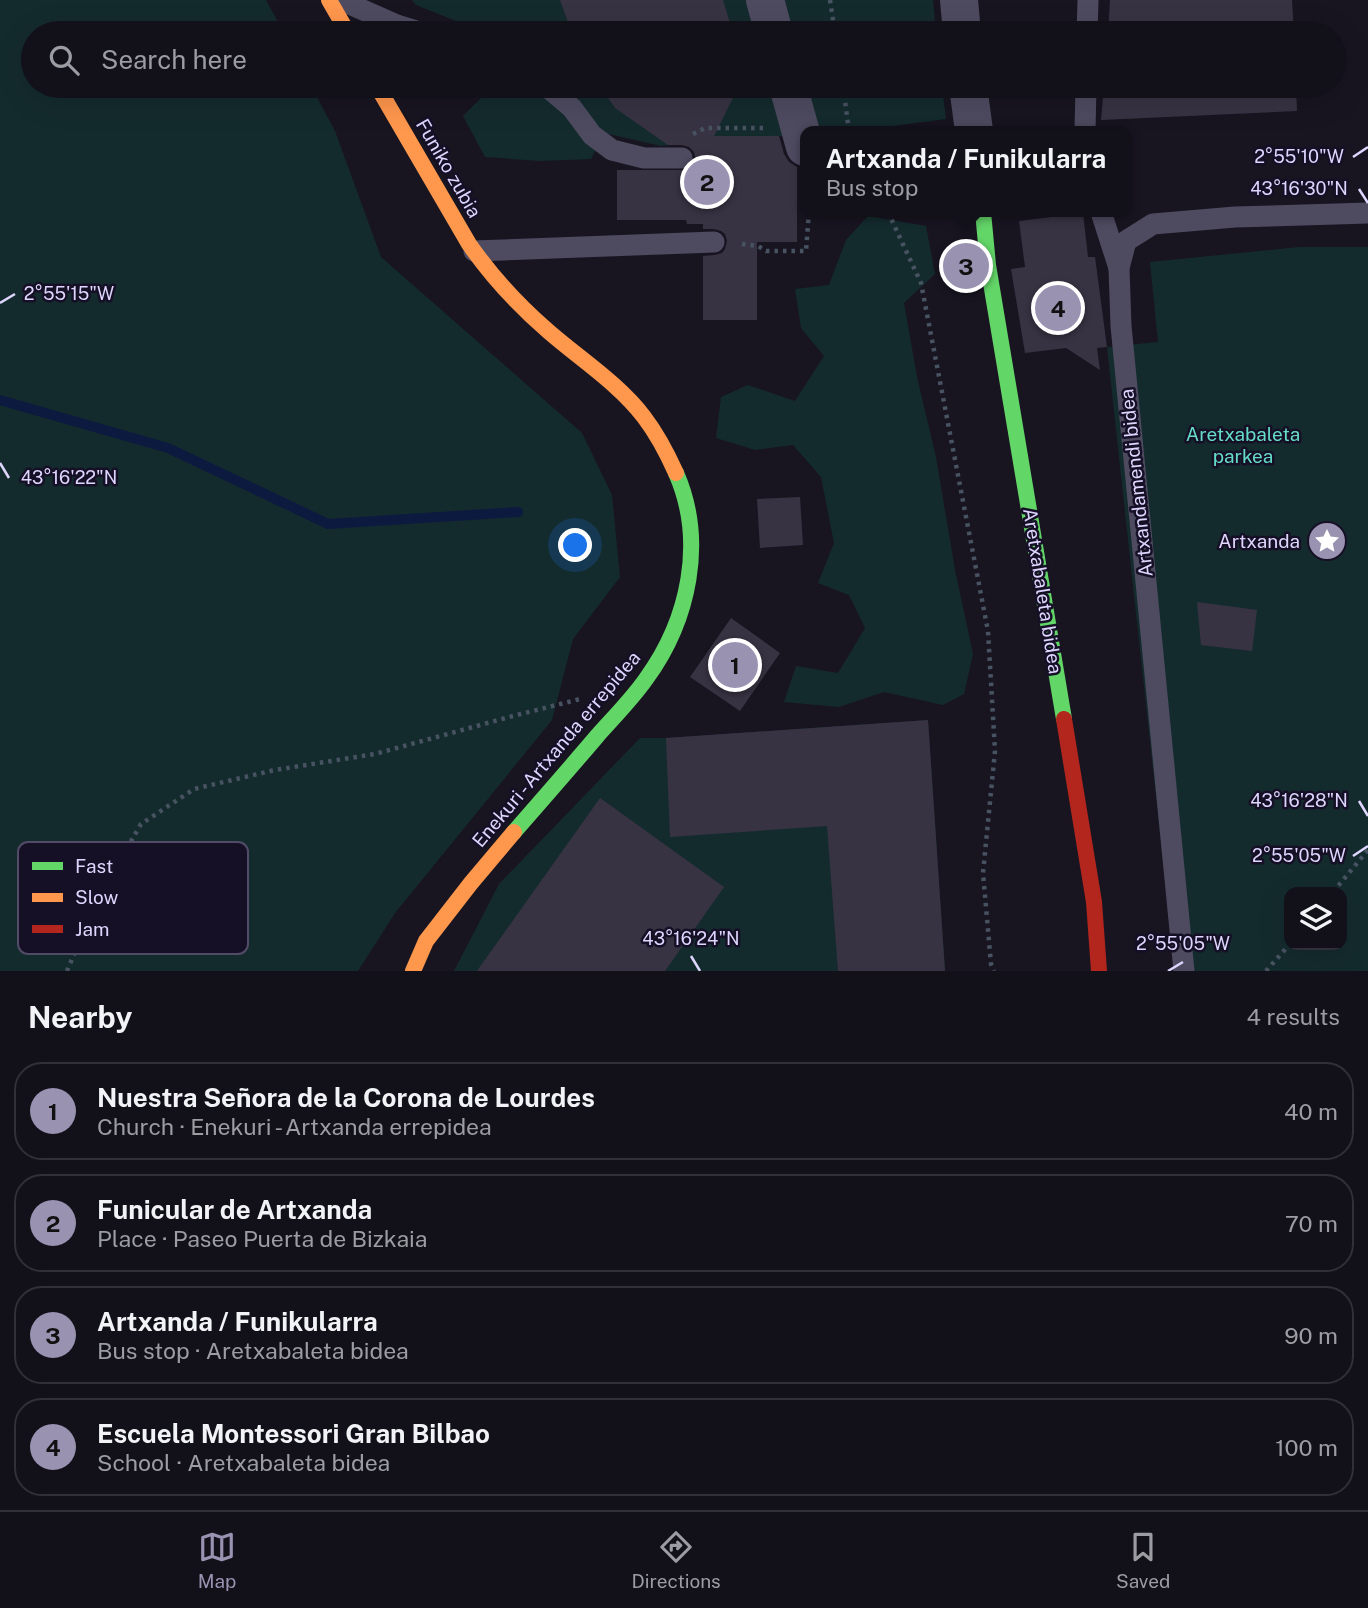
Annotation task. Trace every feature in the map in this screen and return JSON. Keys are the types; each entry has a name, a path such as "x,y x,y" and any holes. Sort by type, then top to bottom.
{"street":[{"path":"329,0 341,21"},
{"path":"765,0 771,21"},
{"path":"959,0 961,21"},
{"name":"Funiko zubia","path":"384,98 471,248"},
{"path":"791,98 800,130"},
{"path":"970,98 973,126"},
{"name":"Aretxabaleta bidea","path":"983,217 988,265 1094,902 1099,971"},
{"name":"Enekuri - Artxanda errepidea","path":"413,971 426,941 471,883 646,679 671,639 683,605 690,573 689,514 682,487 668,454 643,416 612,384 510,296 471,248"}],"lane":[{"path":"340,0 390,21"},
{"path":"1087,21 1088,1"},
{"path":"560,98 572,108 592,135 612,150 644,158 682,158"},
{"path":"1085,126 1086,98"},
{"name":"Artxandamendi bidea","path":"1184,971 1121,326 1119,268 1126,241 1153,225 1235,217 1368,213"},
{"path":"1103,217 1119,268"},
{"path":"471,248 715,242"}],"path":[{"path":"830,0 833,21"},
{"path":"845,98 848,126"},
{"path":"682,158 687,136 705,128 800,137"},
{"path":"715,242 758,246 766,251 806,251 809,217"},
{"path":"890,217 921,283 988,631 995,751 983,873 991,964 994,971"},
{"path":"131,842 141,824 194,789 275,770 375,754 581,699"},
{"path":"1337,887 1368,850"},
{"path":"1266,971 1285,950"},
{"path":"67,971 74,954"}],"green space":[{"path":"0,0 266,0 277,21 21,21 21,98 317,98 335,131 381,257 582,433 612,495 620,577 573,639 552,720 395,913 358,971 0,971"},
{"path":"412,0 933,0 935,21 456,21 416,5"},
{"path":"481,98 943,98 946,119 892,126 800,126 800,137 776,136 661,146 604,133 591,159 540,161 485,157 463,116"},
{"path":"867,217 926,226 935,274 904,303 973,654 964,694 943,705 884,692 839,707 784,702 796,666 838,673 865,628 849,595 818,583 834,543 821,477 793,445 755,450 716,438 721,397 748,385 795,401 824,356 801,328 795,289 829,285 846,240"},
{"name":"Aretxabaleta parkea","path":"1300,247 1368,247 1368,971 1175,971 1107,347 1158,342 1150,262"},
{"path":"928,720 945,971 454,971 499,884 640,738"}],"building":[{"path":"560,0 723,0 729,21 568,21"},
{"path":"1110,0 1292,0 1293,21 1109,21"},
{"path":"608,98 733,98 714,136 779,136 784,154 789,162 797,167 797,242 757,242 757,320 703,320 703,256 722,253 725,249 727,241 721,231 703,229 703,224 687,224 686,220 617,220 617,170 705,170 694,163 694,152 689,147 668,145 615,108"},
{"path":"1103,98 1296,98 1297,111 1101,120"},
{"path":"1083,217 1088,257 1095,257 1107,347 1097,348 1100,370 1066,348 1025,353 1011,269 1025,267 1019,221"},
{"path":"800,497 803,545 760,548 757,499"},
{"path":"1197,602 1257,610 1252,651 1201,645"},
{"path":"731,618 780,653 740,711 690,677"},
{"path":"928,720 945,971 838,971 827,826 670,837 666,738"},
{"path":"600,798 724,887 665,971 477,971"}],"waterway":[{"path":"0,400 168,448 328,524 518,512"}],"traffic: fast":[{"path":"983,217 988,265 1064,719"},
{"path":"514,832 635,694 661,656 673,631 682,606 691,553 685,499 676,473"}],"traffic: slow":[{"path":"329,0 341,21"},
{"path":"384,98 478,256 526,311 611,382 634,405 657,437 676,473"},
{"path":"413,971 426,941 514,832"}],"traffic: jam":[{"path":"1064,719 1094,902 1099,971"}],"place":[{"name":"Funicular de Artxanda","path":"707,182"},
{"name":"Artxanda / Funikularra","path":"966,266"},
{"name":"Escuela Montessori Gran Bilbao","path":"1058,308"},
{"name":"Artxanda","path":"1327,541"},
{"name":"Nuestra Señora de la Corona de Lourdes","path":"735,665"}]}
